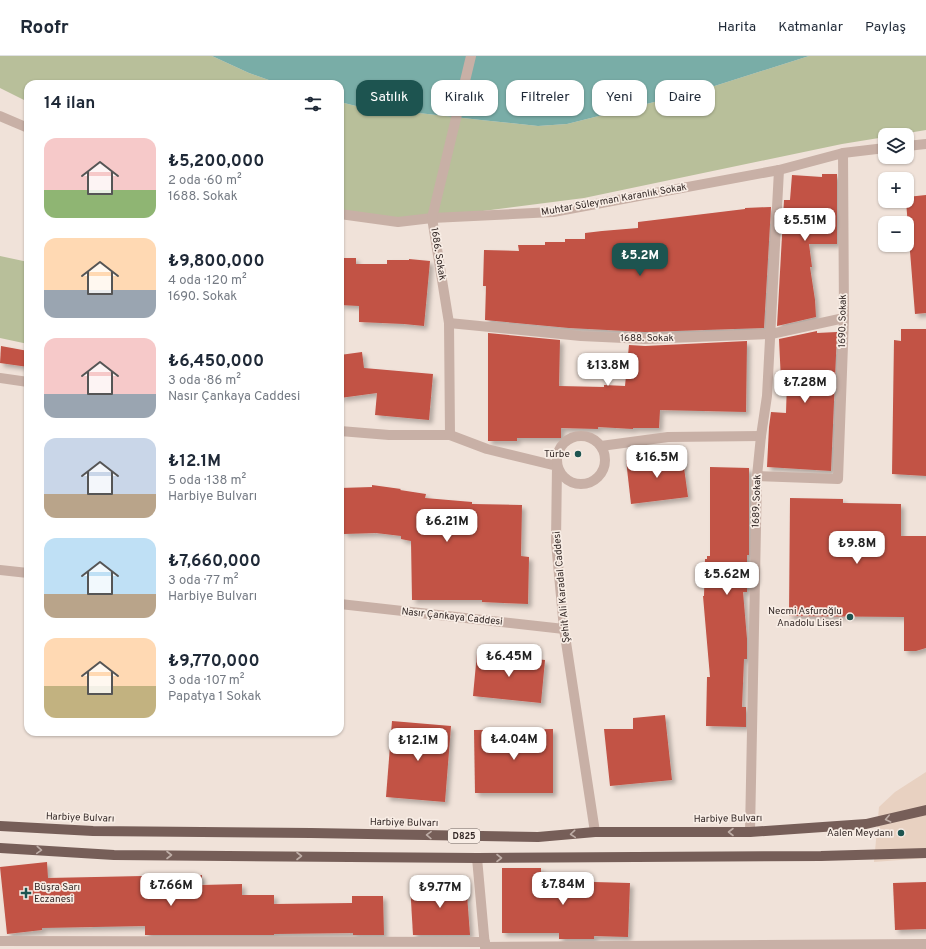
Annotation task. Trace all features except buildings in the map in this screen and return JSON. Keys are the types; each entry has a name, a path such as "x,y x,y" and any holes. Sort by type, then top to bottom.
{"main road":[{"name":"Harbiye Bulvarı","path":"0,826 93,831 538,837 596,832 750,832 866,824 926,810"},
{"name":"D825","path":"0,848 114,855 477,858 821,856 926,853"}],"street":[{"name":"1686. Sokak","path":"450,435 449,323 432,218 472,56"},
{"path":"0,116 24,126"},
{"path":"914,145 926,144"},
{"name":"Muhtar Süleyman Karanlık Sokak","path":"344,215 398,222 432,218 553,212 779,170 843,153 878,149"},
{"name":"1690. Sokak","path":"757,476 838,479 844,318 843,153"},
{"name":"1689. Sokak","path":"750,832 757,476 767,396 779,170"},
{"name":"1688. Sokak","path":"449,323 581,336 645,339 771,334 844,318"},
{"path":"0,378 24,381"},
{"path":"344,431 389,435 450,435 487,450 557,466"},
{"path":"582,435 590,437 601,446 605,454 603,471 591,482 583,484 574,483 567,480 561,474 557,466 558,451 562,444 568,439 582,435"},
{"path":"601,446 668,437 761,436"},
{"name":"Şehit Ali Karadal Caddesi","path":"557,466 556,542 564,629 596,832"},
{"path":"0,570 24,572"},
{"name":"Nasır Çankaya Caddesi","path":"344,604 564,629"},
{"path":"477,858 485,946"},
{"path":"0,941 485,946 926,944"}],"green space":[{"path":"0,56 212,56 249,73 269,80 24,80 24,100 0,88"},
{"path":"809,56 926,56 926,130 914,132 914,128 878,128 878,138 842,144 584,198 398,222 344,215 344,103 356,106 356,116 423,116 423,113 431,114 431,116 447,116 538,126 567,124 599,116 647,116 647,104 655,102 655,116 715,116 715,86"},
{"path":"0,256 24,261 24,343 0,338"}],"shaded area":[{"name":"Aalen Meydanı","path":"926,772 926,858 874,862 879,807 895,792"}],"water":[{"path":"212,56 809,56 715,86 715,80 655,80 655,102 647,104 647,80 592,80 592,116 599,116 567,124 538,126 447,116 498,116 498,80 431,80 431,114 423,113 423,80 356,80 356,106 344,103 344,80 269,80 249,73"}],"place":[{"name":"Türbe","path":"578,454"},
{"name":"Necmi Asfuroğlu Anadolu Lisesi","path":"850,617"},
{"name":"Aalen Meydanı","path":"901,833"},
{"name":"Büşra Sarı Eczanesi","path":"26,893"}]}
